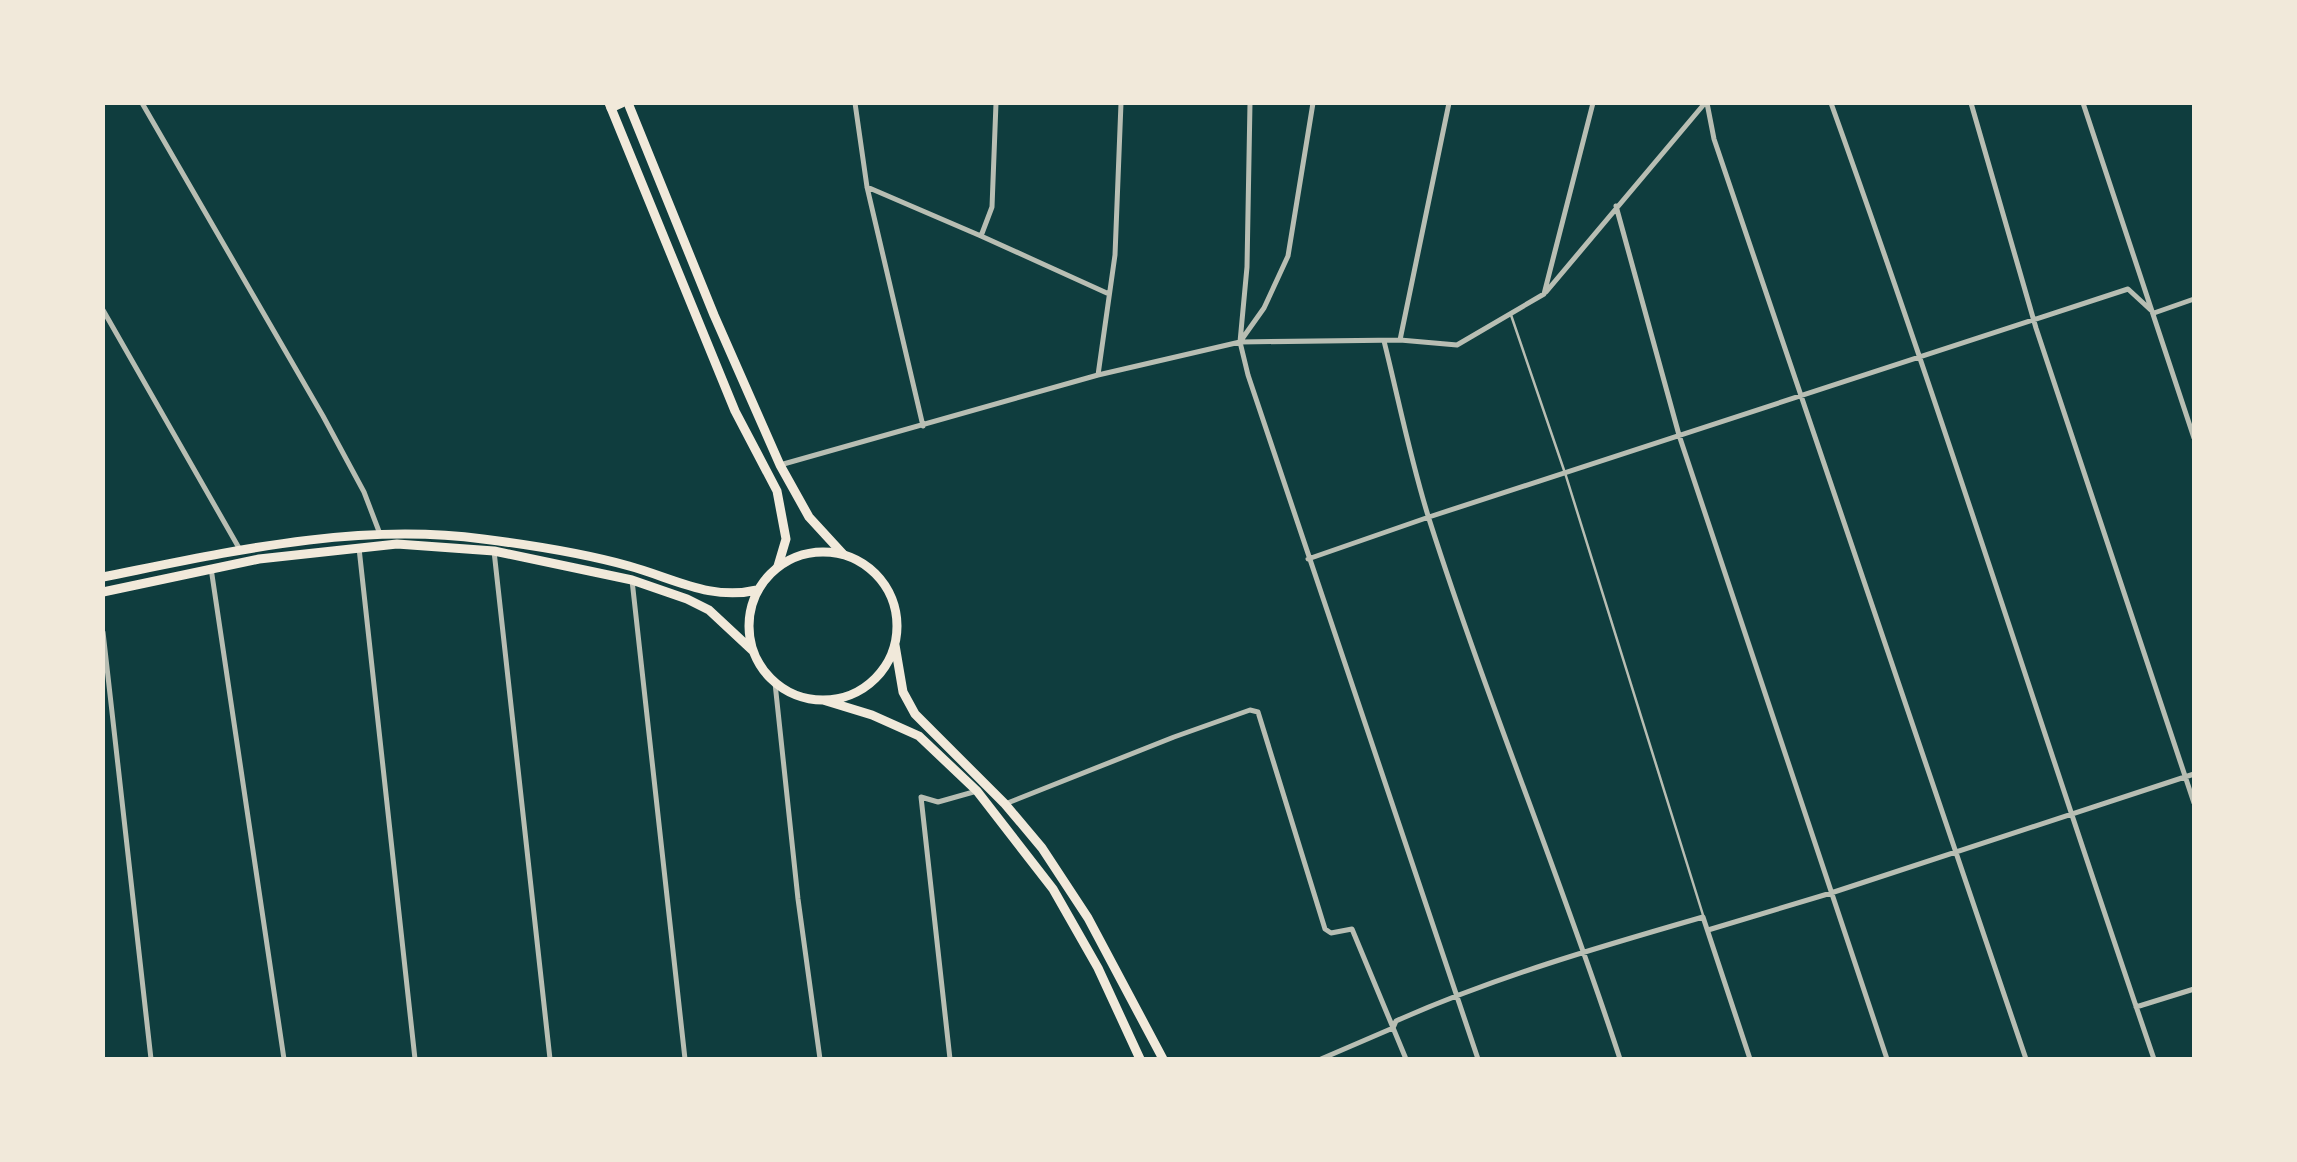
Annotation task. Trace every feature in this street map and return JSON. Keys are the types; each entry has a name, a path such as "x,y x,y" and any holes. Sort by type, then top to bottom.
{"main road":[{"path":"622,103 610,106 735,411 777,491 786,539 778,566"},
{"path":"628,103 719,327 780,466 810,517 843,554"},
{"path":"103,577 239,548 380,534 482,539 629,566 719,594 736,595 757,590"},
{"path":"103,592 258,559 397,544 494,551 632,580 709,610 753,651 762,668 775,683 798,696 823,700 872,715 919,736 977,791 1053,889 1098,968 1140,1059"},
{"path":"753,651 749,620 757,590 778,566 798,555 821,551 843,554 864,564 887,589 897,622 895,645 903,692 915,714 1005,804 1042,848 1088,918 1163,1059"},
{"path":"823,700 847,696 868,685 885,667 895,645"}],"street":[{"path":"142,103 323,416 363,492 380,534"},
{"path":"855,103 867,187 923,426"},
{"path":"981,236 992,207 996,103"},
{"path":"1098,375 1115,254 1121,103"},
{"path":"1250,103 1247,267 1240,342 1266,436 1478,1059"},
{"path":"1240,342 1264,308 1288,256 1314,103"},
{"path":"1400,340 1450,103"},
{"path":"1544,294 1592,103"},
{"path":"780,466 1098,375 1240,342 1400,340 1457,345 1544,294 1706,103"},
{"path":"1706,103 1714,139 1804,395 2026,1059"},
{"path":"1831,103 1922,356 2071,816 2154,1059"},
{"path":"1971,103 2034,320 2194,803"},
{"path":"2083,103 2194,438"},
{"path":"867,187 1109,294"},
{"path":"1616,206 1679,435 1887,1059"},
{"path":"1308,559 1564,472 2128,289 2154,313"},
{"path":"2154,313 2194,299"},
{"path":"103,310 239,548"},
{"path":"1384,341 1429,517 1490,696 1585,951 1620,1059"},
{"path":"359,548 415,1059"},
{"path":"494,551 550,1059"},
{"path":"211,568 284,1059"},
{"path":"632,580 685,1059"},
{"path":"103,632 151,1059"},
{"path":"775,683 798,899 820,1059"},
{"path":"1005,804 1174,737 1251,710 1258,712 1325,929 1331,933 1352,929 1406,1059"},
{"path":"1707,930 1956,853 2194,774"},
{"path":"950,1059 921,797 938,802 977,791"},
{"path":"1321,1059 1393,1028 1396,1021 1456,995 1585,951 1703,918 1750,1059"},
{"path":"2136,1007 2194,989"}],"lane":[{"path":"1511,315 1564,472 1703,918"}]}
